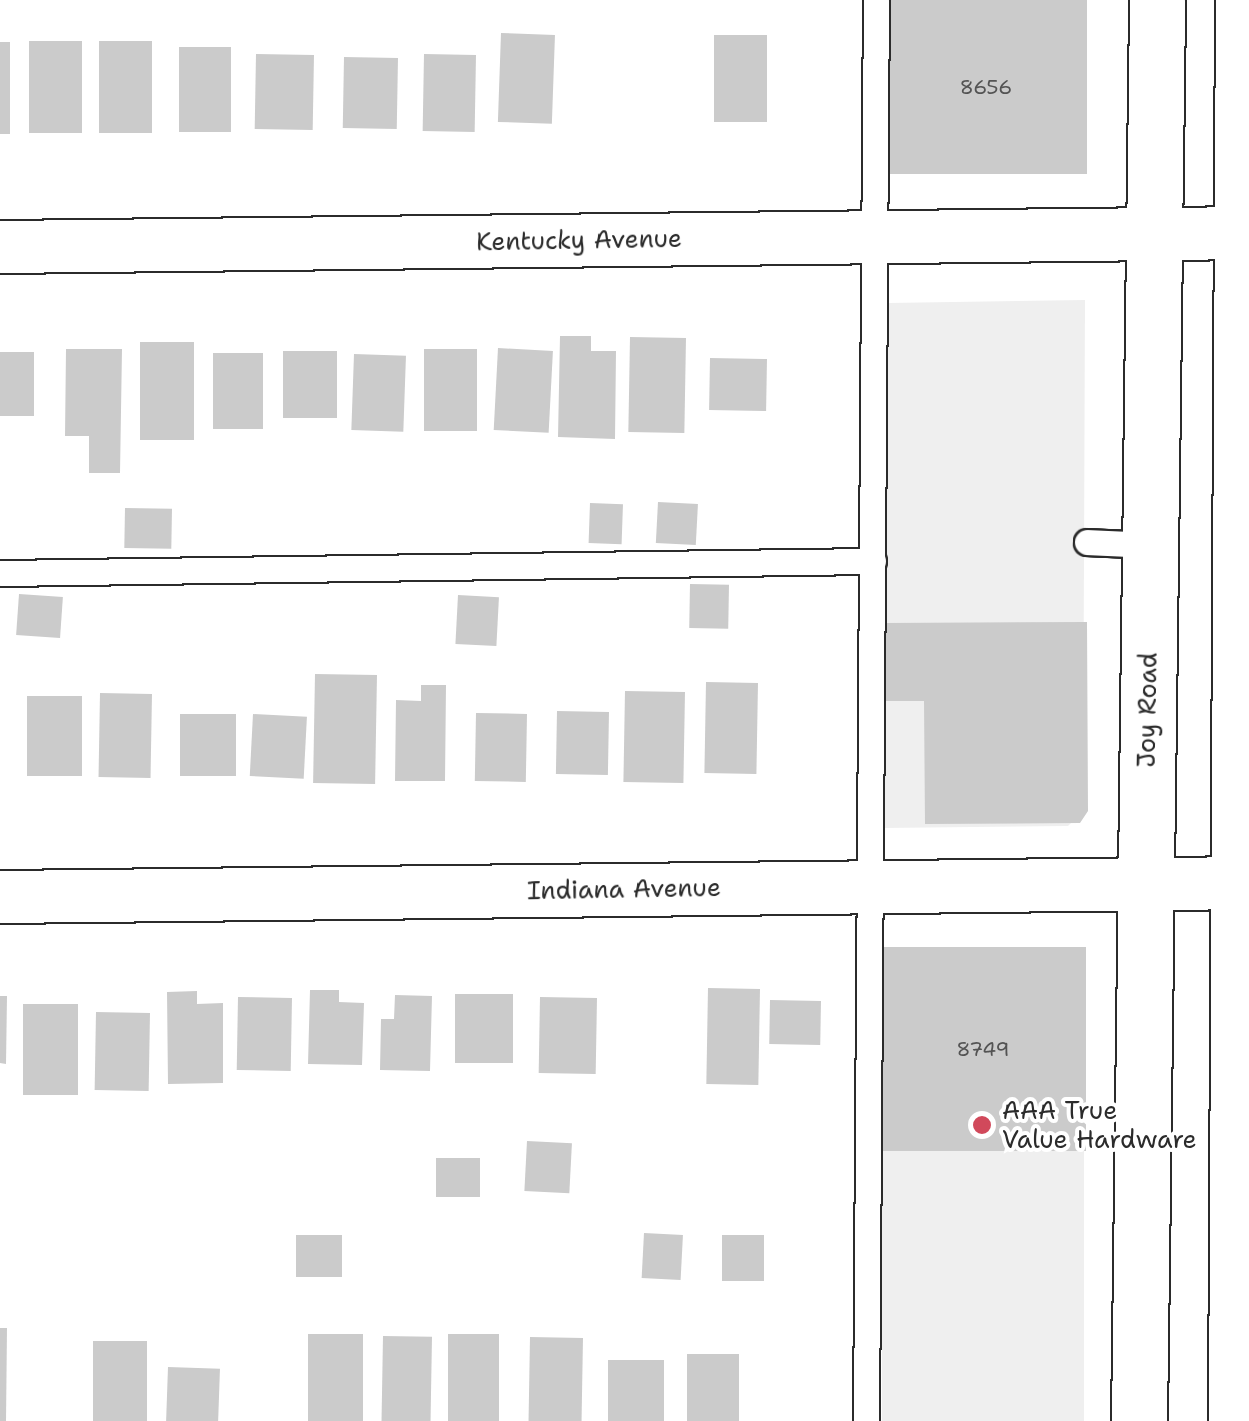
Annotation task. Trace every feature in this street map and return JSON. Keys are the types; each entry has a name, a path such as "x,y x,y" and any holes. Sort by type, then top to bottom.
{"street":[{"name":"Joy Road","path":"1139,1421 1143,884 1158,234 1157,0"},
{"path":"1236,1421 1244,884 1243,0"},
{"name":"Kentucky Avenue","path":"0,247 1245,233"},
{"name":"Indiana Avenue","path":"0,897 1244,884"}],"lane":[{"path":"866,1421 879,544 876,0"},
{"path":"1087,542 1150,545"},
{"path":"0,573 879,544"}],"shaded area":[{"path":"1085,300 1083,811 1068,826 883,828 888,303"},
{"path":"882,951 1084,951 1084,1421 882,1421"}],"building":[{"path":"885,0 1087,0 1087,174 885,174"},
{"path":"501,33 555,35 552,124 498,122"},
{"path":"714,35 767,35 767,122 714,122"},
{"path":"29,41 82,41 82,133 29,133"},
{"path":"99,41 152,41 152,133 99,133"},
{"path":"0,42 10,42 10,134 0,134"},
{"path":"179,47 231,47 231,132 179,132"},
{"path":"256,54 314,55 313,130 255,129"},
{"path":"424,54 476,55 475,132 423,131"},
{"path":"344,57 398,58 397,129 343,128"},
{"path":"560,336 591,336 591,351 616,351 615,439 558,437"},
{"path":"630,337 686,338 684,433 628,432"},
{"path":"140,342 194,342 194,440 140,440"},
{"path":"498,348 553,351 549,433 494,430"},
{"path":"66,349 122,349 120,473 89,473 89,436 65,436"},
{"path":"424,349 477,349 477,431 424,431"},
{"path":"283,351 337,351 337,418 283,418"},
{"path":"0,352 34,352 34,416 0,416"},
{"path":"213,353 263,353 263,429 213,429"},
{"path":"354,354 406,356 403,432 351,430"},
{"path":"710,358 767,359 766,411 709,410"},
{"path":"658,502 698,504 696,545 656,543"},
{"path":"590,503 623,504 622,544 589,543"},
{"path":"125,508 172,509 171,549 124,548"},
{"path":"690,584 729,585 728,629 689,628"},
{"path":"19,594 63,597 60,638 16,635"},
{"path":"458,595 499,597 496,646 455,644"},
{"path":"1087,622 1088,811 1080,823 925,824 924,701 885,701 885,623"},
{"path":"315,674 377,675 375,784 313,783"},
{"path":"706,682 758,683 756,774 704,773"},
{"path":"421,685 446,685 445,781 395,781 396,700 421,701"},
{"path":"625,691 685,692 683,783 623,782"},
{"path":"100,693 152,694 151,778 99,777"},
{"path":"27,696 82,696 82,776 27,776"},
{"path":"557,711 609,712 608,775 556,774"},
{"path":"476,713 527,714 526,782 475,781"},
{"path":"180,714 236,714 236,776 180,776"},
{"path":"253,714 307,717 304,779 250,776"},
{"path":"880,947 1086,947 1086,1151 880,1151"},
{"path":"708,988 760,989 758,1085 706,1084"},
{"path":"310,990 339,990 339,1002 364,1003 362,1065 308,1064"},
{"path":"197,991 197,1004 223,1003 223,1083 168,1084 167,992"},
{"path":"455,994 513,994 513,1063 455,1063"},
{"path":"395,995 432,996 430,1071 380,1070 381,1019 394,1019"},
{"path":"0,996 7,996 6,1064 0,1063"},
{"path":"238,997 292,998 291,1071 237,1070"},
{"path":"540,997 597,998 596,1074 539,1073"},
{"path":"770,1000 821,1001 820,1045 769,1044"},
{"path":"23,1004 78,1004 78,1095 23,1095"},
{"path":"96,1012 150,1013 149,1091 95,1090"},
{"path":"527,1141 572,1143 569,1193 524,1191"},
{"path":"436,1158 480,1158 480,1197 436,1197"},
{"path":"644,1233 683,1235 681,1280 642,1278"},
{"path":"296,1235 342,1235 342,1277 296,1277"},
{"path":"722,1235 764,1235 764,1281 722,1281"},
{"path":"0,1328 7,1328 6,1421 0,1421"},
{"path":"308,1334 363,1334 363,1421 308,1421"},
{"path":"448,1334 499,1334 499,1421 448,1421"},
{"path":"383,1336 432,1337 431,1421 382,1421"},
{"path":"530,1337 583,1338 582,1421 529,1421"},
{"path":"93,1341 147,1341 147,1421 93,1421"},
{"path":"687,1354 739,1354 739,1421 687,1421"},
{"path":"608,1360 664,1360 664,1421 608,1421"},
{"path":"168,1367 220,1369 218,1421 166,1421"}],"place":[{"name":"AAA True Value Hardware","path":"982,1125"}]}
